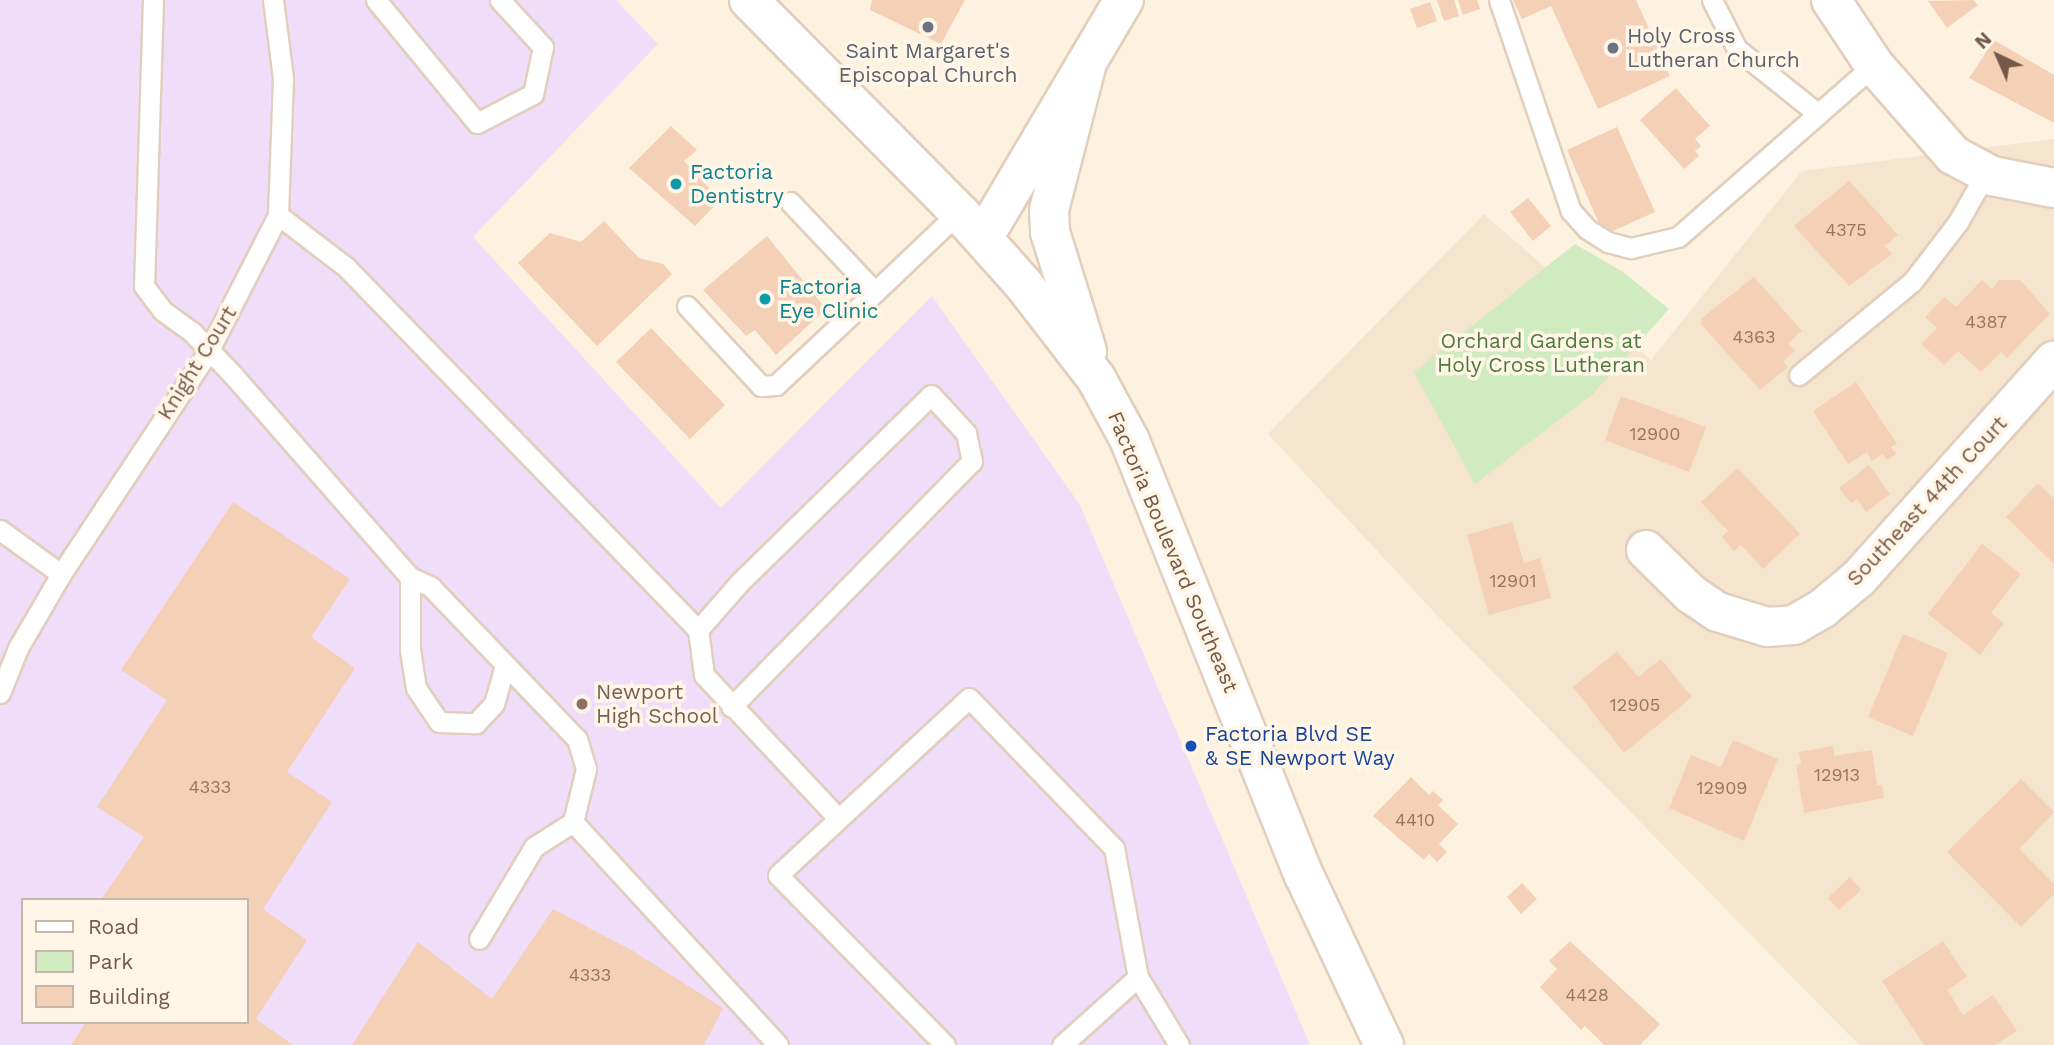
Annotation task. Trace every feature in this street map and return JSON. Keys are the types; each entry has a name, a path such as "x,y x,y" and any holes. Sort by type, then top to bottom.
{"main road":[{"name":"Factoria Boulevard Southeast","path":"749,0 971,225 1096,378 1130,440 1304,875 1384,1045"},
{"path":"971,225 1087,62 1124,0"},
{"path":"1831,0 1874,65 1919,122 1953,155 1986,173 2054,188"},
{"path":"1087,62 1048,210 1050,232 1096,378"},
{"name":"Southeast 44th Court","path":"1646,550 1691,594 1718,612 1767,627 1794,625 1823,608 1859,578 2054,361"}],"lane":[{"path":"153,0 144,286 163,311 209,350 410,577 431,587 577,739 586,769 573,822 534,847 479,939"},
{"name":"Knight Court","path":"0,693 18,648 61,574 209,350 278,215 283,78 273,0"},
{"path":"376,0 477,123 533,94 543,47 500,0"},
{"path":"1499,0 1571,211 1587,229 1608,242 1632,248 1678,237 1874,65"},
{"path":"1712,0 1737,49 1818,114"},
{"path":"1799,375 1912,282 1958,222 1986,173"},
{"path":"790,202 875,292"},
{"path":"278,215 346,267 698,630 704,675 731,707 838,818"},
{"path":"687,306 761,386 776,385 875,292 971,225"},
{"path":"698,630 740,582 931,395 966,432 972,461 731,707"},
{"path":"0,530 61,574"},
{"path":"410,577 410,650 416,688 439,722 475,723 494,704 505,665"},
{"path":"945,1045 778,875 969,698 1114,848 1138,977 1179,1045"},
{"path":"573,822 778,1045"},
{"path":"1062,1045 1138,977"}],"shaded area":[{"name":"Newport High School","path":"0,0 616,0 658,44 473,237 721,508 932,296 1080,505 1310,1045 0,1045"},
{"path":"2054,139 2054,1045 1859,1045 1435,613 1268,434 1484,214 1651,360 1802,171"}],"green space":[{"name":"Orchard Gardens at Holy Cross Lutheran","path":"1575,244 1623,272 1669,309 1593,394 1475,484 1414,372"}],"building":[{"name":"Saint Margaret's Episcopal Church","path":"872,0 965,0 941,44 870,10"},
{"path":"1437,0 1454,0 1459,16 1444,21"},
{"path":"1458,0 1477,0 1480,9 1463,15"},
{"name":"Holy Cross Lutheran Church","path":"1513,0 1636,0 1670,76 1598,109 1551,6 1522,19"},
{"path":"1973,0 1978,5 1947,28 1928,1"},
{"path":"1430,2 1437,21 1417,28 1410,9"},
{"path":"1994,40 2054,75 2054,123 1969,78"},
{"path":"1676,88 1710,126 1695,139 1701,146 1695,151 1699,156 1684,169 1640,120"},
{"name":"Factoria Dentistry","path":"671,126 697,150 684,161 720,200 695,226 629,168"},
{"path":"1617,127 1655,212 1604,235 1567,150"},
{"path":"1849,181 1898,235 1885,246 1892,254 1849,286 1794,226"},
{"path":"1528,198 1551,226 1533,241 1510,212"},
{"path":"604,221 639,258 663,264 672,274 597,346 518,263 550,233 581,242"},
{"name":"Factoria Eye Clinic","path":"767,236 826,309 776,355 755,330 746,336 703,290"},
{"path":"1754,277 1802,331 1788,343 1795,351 1783,361 1788,367 1760,390 1701,324 1702,318"},
{"path":"1982,280 1992,289 1999,280 2020,280 2050,314 2007,358 2001,352 1981,372 1958,351 1944,365 1921,344 1937,328 1925,317 1944,297 1956,307"},
{"path":"651,328 725,405 690,439 616,362"},
{"path":"1856,382 1897,444 1891,447 1896,454 1887,460 1883,454 1872,461 1867,452 1848,464 1813,411"},
{"path":"1621,396 1706,427 1689,472 1605,440"},
{"path":"1869,465 1890,494 1866,512 1857,499 1851,503 1839,488"},
{"path":"1738,468 1800,534 1763,569 1741,545 1734,551 1722,537 1728,531 1701,502"},
{"path":"2038,483 2054,499 2054,564 2006,517"},
{"path":"233,502 350,579 311,637 355,668 287,772 332,802 263,909 307,940 256,1019 293,1045 71,1045 85,1024 248,1024 248,898 102,898 144,837 97,807 167,700 121,670"},
{"path":"1512,522 1524,563 1540,558 1551,598 1489,615 1467,535"},
{"path":"1982,544 2021,574 1991,613 2004,623 1980,655 1928,614"},
{"path":"1903,634 1948,653 1913,736 1868,717"},
{"path":"1617,651 1638,677 1661,659 1692,697 1624,753 1573,687"},
{"path":"1733,740 1778,759 1744,841 1669,808 1691,755 1721,767"},
{"path":"1833,746 1834,756 1872,750 1877,785 1882,785 1884,798 1804,813 1796,765 1801,764 1799,752"},
{"path":"1411,777 1429,795 1433,791 1443,800 1438,805 1458,824 1439,844 1447,852 1437,862 1429,854 1424,860 1373,816"},
{"path":"2021,779 2054,812 2019,849 2054,884 2054,894 2021,927 1947,852"},
{"path":"1850,877 1861,890 1839,910 1828,898"},
{"path":"1522,883 1537,899 1521,914 1507,897"},
{"path":"553,909 633,951 723,1008 704,1045 352,1045 418,942 492,999"},
{"path":"1570,941 1660,1024 1640,1045 1604,1045 1585,1026 1581,1030 1540,987 1557,969 1549,961"},
{"path":"1943,941 1967,977 1947,990 1963,1015 1993,995 2017,1031 1995,1045 1924,1045 1882,981"}],"place":[{"name":"Saint Margaret's Episcopal Church","path":"928,27"},
{"name":"Holy Cross Lutheran Church","path":"1613,48"},
{"name":"Factoria Dentistry","path":"676,184"},
{"name":"Factoria Eye Clinic","path":"765,299"},
{"name":"Newport High School","path":"582,704"},
{"name":"Factoria Blvd SE & SE Newport Way","path":"1191,746"}]}
